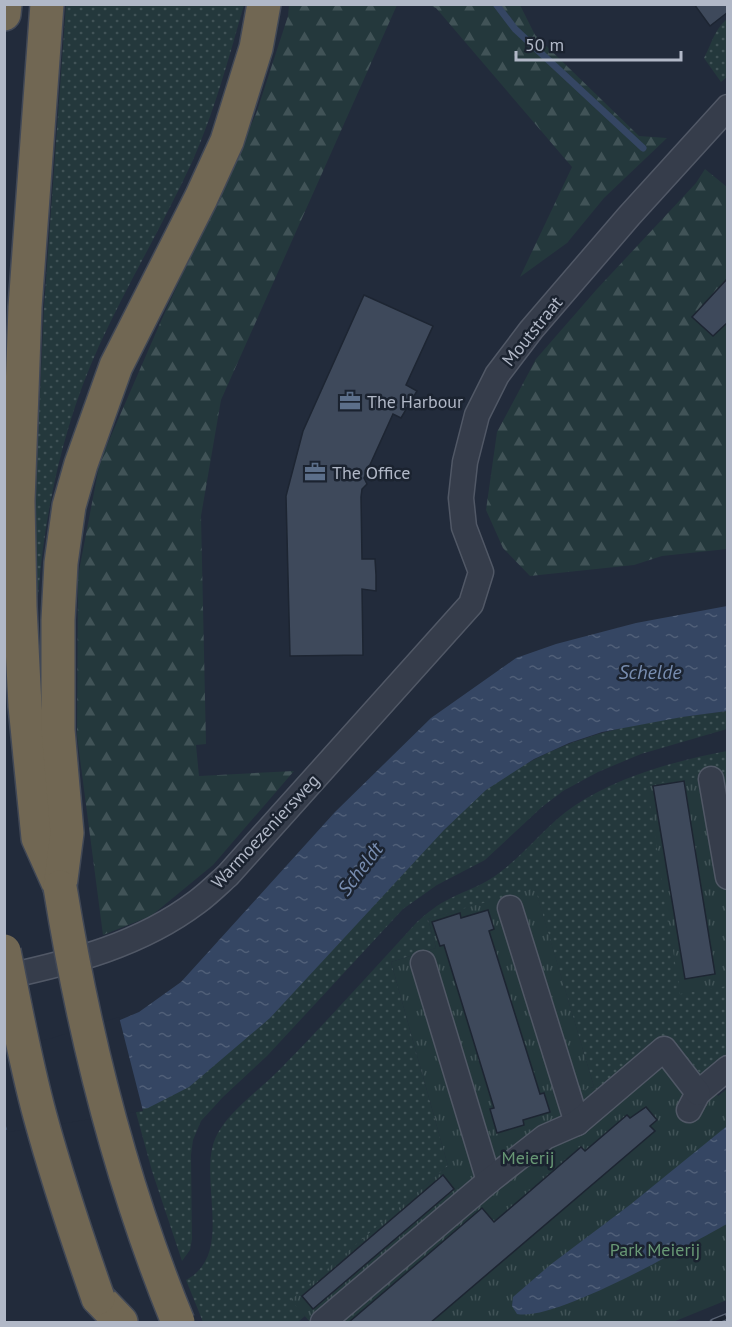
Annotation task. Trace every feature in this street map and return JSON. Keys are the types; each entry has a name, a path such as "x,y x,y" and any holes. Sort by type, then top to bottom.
{"highway":[{"path":"4,14 5,4"},
{"path":"47,4 25,307 18,513 25,706 38,838 60,887 83,1014 113,1135 156,1268 178,1323"},
{"path":"60,887 67,833 58,730 57,620 61,563 69,506 81,464 116,366 201,198 227,141 256,48 264,4"},
{"path":"4,951 40,1115 65,1203 99,1310 121,1323"}],"street":[{"name":"Moutstraat","path":"471,604 481,573 464,527 461,498 465,462 477,415 497,375 531,330 614,234 728,108"},
{"name":"Warmoezeniersweg","path":"4,977 61,965 116,947 163,924 197,902 228,875 471,604"},
{"path":"711,779 728,877"},
{"path":"510,908 577,1123"},
{"path":"423,963 489,1181"},
{"path":"323,1323 489,1181 545,1137 577,1123 664,1049 693,1101 728,1068"}],"green space":[{"path":"66,5 244,5 215,103 193,160 110,323 75,406 51,500 38,596 34,596 32,508 35,499 44,307"},
{"path":"289,5 397,5 221,400 201,516 206,744 196,745 199,776 294,771 213,865 151,916 103,935 77,736 78,576 100,461 256,114 288,16"},
{"path":"429,5 520,5 535,35 639,136 667,138 604,198 567,243 520,277 572,167 436,8"},
{"path":"727,19 727,77 721,82 704,58 716,32"},
{"path":"705,169 727,187 727,549 662,556 634,565 530,576 503,548 486,510 497,432 536,359 597,289 696,183"},
{"path":"727,711 727,729 641,754 598,772 563,791 542,807 485,860 437,885 403,909 267,1056 201,1121 193,1140 191,1155 192,1239 190,1250 182,1261 152,1171 135,1109 444,830 470,803 515,770 544,755 602,733 662,720"},
{"path":"727,751 727,807 720,774 647,786 727,986 727,1058 703,1077 584,1098 578,1091 594,1087 535,889 428,919 436,948 391,962 448,1166 292,1300 305,1316 298,1322 203,1322 186,1280 201,1268 209,1253 212,1235 211,1156 215,1139 227,1119 283,1066 417,922 433,909 446,900 494,877 545,830 591,795 648,771"},
{"path":"720,774 728,807 727,986 680,994 647,785"},
{"name":"Meierij","path":"535,888 594,1087 579,1091 580,1095 587,1098 592,1097 669,1034 718,1096 727,1089 727,1300 673,1322 310,1322 291,1300 448,1166 391,962 436,948 428,919"}],"water":[{"name":"Schelde","path":"727,606 727,711 602,732 569,743 534,759 486,790 444,830 270,1018 189,1087 148,1108 5,1130 5,1051 113,1023 139,1012 181,982 335,812 431,718 516,658 556,644 636,623"},
{"path":"727,1126 727,1224 654,1264 590,1295 536,1313 517,1314 512,1306 513,1297 550,1265 631,1204"}],"pier":[{"path":"119,1017 143,1111 8,1132 4,1120 4,1048 49,1039"}],"building":[{"path":"694,4 728,4 728,12 710,26"},
{"path":"728,278 728,322 713,336 692,317"},
{"path":"364,295 433,326 406,385 417,391 401,418 393,414 364,478 367,484 362,489 361,497 362,559 375,559 376,591 362,589 363,655 290,656 286,496 303,431"},
{"path":"684,781 715,974 685,979 653,786"},
{"path":"488,910 494,929 489,931 540,1094 544,1093 550,1112 523,1120 524,1125 497,1133 490,1109 494,1108 444,945 440,946 432,922 460,913 461,918"},
{"path":"646,1107 657,1120 650,1126 655,1131 430,1323 348,1323 482,1208 494,1222 581,1147 585,1151 627,1115 630,1118"},
{"path":"443,1175 454,1189 313,1309 302,1296"}],"waterway":[{"path":"496,4 515,29 643,148"}],"railway":[{"path":"713,1322 728,1316"}],"place":[{"name":"The Harbour","path":"350,401"},
{"name":"The Office","path":"315,472"}],"water label":[{"name":"Scheldt","path":"360,869"}],"park label":[{"name":"Park Meierij","path":"655,1249"}]}
